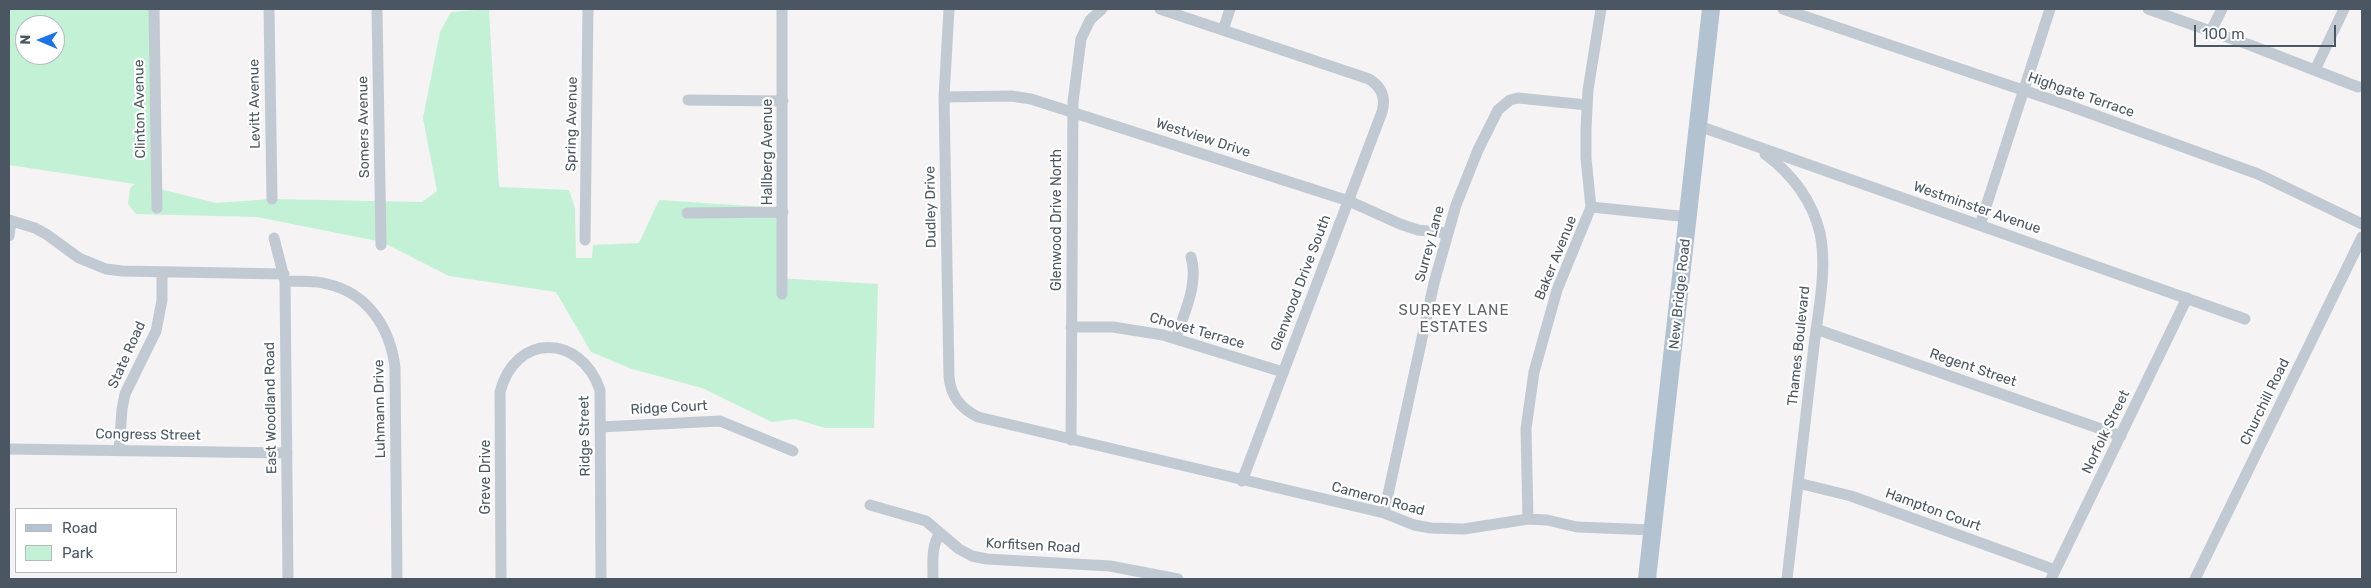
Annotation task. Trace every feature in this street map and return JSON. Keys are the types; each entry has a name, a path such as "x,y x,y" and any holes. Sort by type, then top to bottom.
{"main road":[{"name":"New Bridge Road","path":"1647,579 1711,9"}],"street":[{"name":"Clinton Avenue","path":"154,9 157,208"},
{"name":"Levitt Avenue","path":"268,9 272,199"},
{"name":"Somers Avenue","path":"377,9 381,245"},
{"name":"Spring Avenue","path":"585,240 588,9"},
{"name":"Hallberg Avenue","path":"782,9 782,294"},
{"name":"Dudley Drive","path":"949,9 944,97 949,377 954,396 959,404"},
{"name":"Glenwood Drive North","path":"1071,440 1073,111 1081,39 1090,20 1102,9"},
{"path":"1160,9 1223,30 1230,9"},
{"name":"Baker Avenue","path":"1528,519 1526,430 1534,372 1557,290 1592,207 1586,158 1587,105 1601,9"},
{"name":"Highgate Terrace","path":"1783,9 2024,90 2258,174 2362,224"},
{"path":"1980,225 2050,9"},
{"path":"2148,9 2315,70 2358,88"},
{"path":"2211,31 2222,9"},
{"path":"2315,70 2344,9"},
{"name":"Glenwood Drive South","path":"1223,30 1370,79 1376,83 1383,95 1382,112 1242,481"},
{"name":"Westview Drive","path":"944,97 1011,96 1031,99 1348,200 1400,224 1418,230 1447,233"},
{"name":"Surrey Lane","path":"1384,513 1434,283 1447,233 1478,150 1498,110 1504,104 1518,98 1587,105"},
{"path":"688,100 783,101"},
{"name":"Westminster Avenue","path":"1699,126 1748,145 2245,319"},
{"name":"Thames Boulevard","path":"1748,145 1779,165 1801,189 1815,217 1820,234 1823,266 1787,579"},
{"path":"1592,207 1689,217"},
{"path":"688,213 783,212"},
{"path":"9,236 10,221"},
{"name":"Luhmann Drive","path":"10,221 40,231 78,258 93,264 122,271 285,278 326,283 349,292 373,311 388,336 395,367 397,579"},
{"name":"Churchill Road","path":"2195,579 2362,237"},
{"name":"East Woodland Road","path":"274,238 285,278 288,579"},
{"path":"1176,338 1193,284 1194,272 1191,257"},
{"name":"State Road","path":"119,450 125,394 150,347 158,322 162,300 162,272"},
{"name":"Norfolk Street","path":"2053,575 2187,298"},
{"name":"Chovet Terrace","path":"1071,327 1122,328 1176,338 1283,372"},
{"name":"Regent Street","path":"1816,329 2121,436"},
{"name":"Ridge Street","path":"505,376 508,369 525,354 546,348 570,352 586,363 594,374 600,390 601,579"},
{"name":"Greve Drive","path":"501,579 500,392 505,376"},
{"name":"Cameron Road","path":"959,404 978,417 1242,481 1384,513 1414,525 1430,528 1464,529 1528,519 1547,520 1577,527 1653,530"},
{"name":"Ridge Court","path":"600,427 720,421 794,451"},
{"name":"Congress Street","path":"9,449 287,453"},
{"name":"Hampton Court","path":"1798,484 1851,496 2053,575"},
{"name":"Korfitsen Road","path":"870,505 926,521 959,549 972,556 986,559 1110,566 1178,579"},
{"path":"933,579 933,551 936,538 940,533"}],"green space":[{"path":"9,9 157,9 160,189 216,203 272,199 422,202 437,191 423,118 440,32 451,12 489,9 499,187 569,190 575,208 576,258 592,258 593,245 639,243 659,200 780,208 777,278 878,284 874,428 825,428 795,419 772,422 702,388 632,369 591,352 556,292 449,276 382,242 257,217 136,214 128,204 130,188 135,184 9,165"}],"district":[{"name":"SURREY LANE ESTATES","path":"1454,320"}]}
